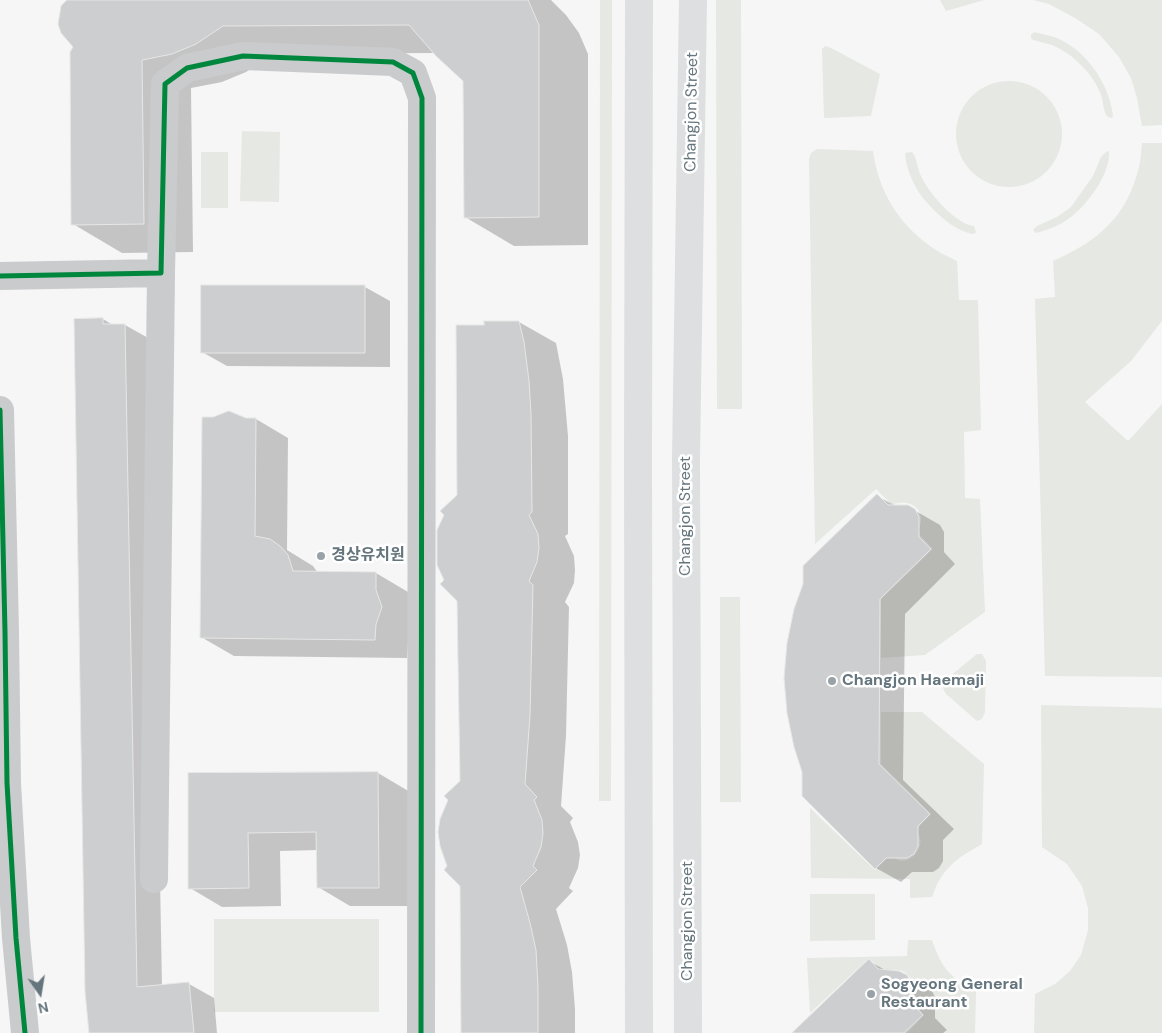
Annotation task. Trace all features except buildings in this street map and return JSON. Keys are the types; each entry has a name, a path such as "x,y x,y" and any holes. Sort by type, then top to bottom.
{"main road":[{"path":"639,0 639,1033"},
{"name":"Changjon Street","path":"688,1033 686,459 693,0"}],"street":[{"path":"154,878 165,84 187,68 243,56 393,62 414,74 422,98 421,1033"},
{"path":"0,276 161,274"},
{"path":"0,410 7,783 16,938 25,1033"}],"shaded area":[{"path":"600,0 612,0 611,801 599,801"},
{"path":"716,0 741,0 742,409 717,409"},
{"path":"940,0 984,0 946,11"},
{"path":"1033,0 1162,0 1162,125 1142,126 1131,78 1119,57 1099,34 1049,4"},
{"path":"1034,32 1065,42 1085,58 1101,79 1111,103 1112,118 1106,115 1100,92 1092,77 1067,53 1052,45 1033,40 1031,35"},
{"path":"825,46 880,74 871,116 824,118 822,49"},
{"path":"1009,81 1029,85 1047,96 1058,114 1062,134 1058,154 1047,172 1029,183 1009,187 989,183 971,172 960,154 956,134 960,114 971,96 989,85"},
{"path":"242,131 280,132 279,202 240,201"},
{"path":"1142,143 1162,143 1162,321 1131,361 1085,402 1128,441 1162,404 1162,677 1045,676 1035,299 1055,297 1053,261 1097,236 1127,200 1140,164"},
{"path":"817,149 873,151 885,192 899,216 908,227 930,246 957,261 959,300 978,300 981,430 964,432 965,498 980,499 985,612 925,655 881,658 881,599 933,549 917,532 921,518 916,508 906,503 892,505 876,489 815,544 809,159 811,153"},
{"path":"1109,151 1109,160 1102,178 1091,196 1078,211 1050,229 1036,233 1033,230 1037,226 1057,217 1071,207 1093,176 1101,157"},
{"path":"201,152 228,152 228,208 201,208"},
{"path":"912,152 920,174 935,197 950,213 967,224 974,226 976,232 974,234 951,224 937,213 920,194 914,184 907,164 905,153"},
{"path":"720,597 740,597 741,802 720,802"},
{"path":"977,654 982,654 986,661 985,712 982,719 977,721 946,694 943,686 944,681"},
{"path":"1041,705 1162,708 1162,1033 1034,1033 1035,994 1055,984 1070,971 1081,955 1088,930 1088,908 1082,886 1067,864 1042,847"},
{"path":"881,712 922,712 984,764 982,844 953,863 939,881 932,897 910,898 910,879 811,878 810,808 875,870 891,855 898,860 907,860 915,855 920,847 920,838 916,830 931,814 881,764"},
{"path":"810,894 875,894 875,940 810,941"},
{"path":"214,919 379,919 379,1012 214,1012"},
{"path":"908,940 932,940 939,958 948,971 976,992 975,1033 907,1033 924,1015 908,997 912,984 910,978 903,971 890,970 883,973 869,958 810,1013 807,958 907,956"}],"cycle path":[{"path":"0,276 161,273 165,84 187,68 243,56 393,62 413,73 422,98 421,1033"},
{"path":"0,410 7,783 16,938 25,1033"}],"place":[{"name":"경상유치원","path":"321,556"},
{"name":"Changjon Haemaji","path":"832,681"},
{"name":"Sogyeong General Restaurant","path":"871,994"}]}
